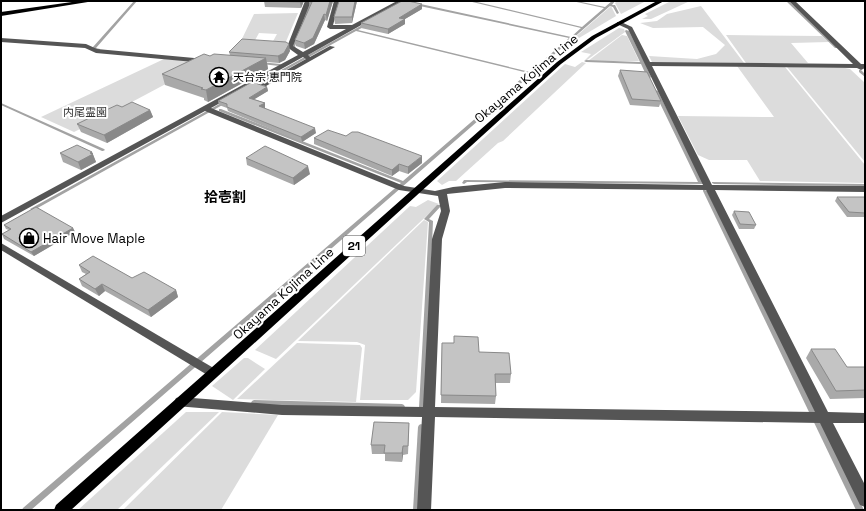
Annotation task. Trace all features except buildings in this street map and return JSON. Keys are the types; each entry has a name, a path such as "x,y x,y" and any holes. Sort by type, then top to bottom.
{"main road":[{"path":"1,14 91,1"},
{"name":"Okayama Kojima Line","path":"60,510 558,63 594,37 661,1"}],"street":[{"path":"307,56 290,47 308,1"},
{"path":"337,1 330,27 357,29"},
{"path":"264,85 307,56 357,29 401,1"},
{"path":"792,1 862,66 865,72"},
{"path":"619,23 630,28 709,187 818,418 865,500"},
{"path":"1,40 86,46 96,51 214,61"},
{"path":"1,220 209,110 280,67 307,56"},
{"path":"647,64 862,66"},
{"path":"265,65 280,67"},
{"path":"209,110 399,187 415,191 442,194 453,190 505,185 865,189"},
{"path":"424,510 437,239 446,210 442,194"},
{"path":"1,246 213,373"},
{"path":"180,402 282,410 428,408 865,418"}],"green space":[{"path":"617,1 646,1 621,14 615,3"},
{"path":"671,1 690,1 651,19 642,19 648,16 645,14"},
{"path":"611,6 616,16 579,38 573,39"},
{"path":"701,6 744,63 652,62 649,56 697,59 716,54 725,45 703,27 653,28 640,23 657,21 667,14"},
{"path":"298,13 285,44 239,45 254,14","holes":["259,33 277,34 272,43 254,42"]},
{"path":"619,28 624,29 625,32 585,60 591,54 581,52"},
{"path":"622,35 627,36 639,61 588,61"},
{"path":"726,35 822,36 829,42 791,43 808,63 746,63"},
{"name":"内尾霊園","path":"164,59 207,62 130,103 131,104 74,132 41,117"},
{"path":"582,62 586,63 503,141 498,143 456,181 449,181 442,185 437,181 565,64 575,67"},
{"path":"737,66 785,67 865,165 865,183 760,181 747,160 709,160 698,155 678,116 774,117"},
{"path":"787,67 850,69 865,83 865,162"},
{"path":"428,200 439,204 276,359 255,350 410,206 416,207"},
{"path":"424,220 428,222 416,392 408,400 360,400 365,345 357,342 298,341"},
{"path":"297,343 360,345 362,348 356,402 237,399"},
{"path":"244,358 248,358 265,369 233,400 212,386"},
{"path":"186,412 219,412 117,510 78,510"},
{"path":"222,412 278,415 221,510 123,510"}],"waterway":[{"path":"99,50 94,48 136,1"},
{"path":"294,49 293,46 312,1"},
{"path":"469,1 583,28"},
{"path":"573,1 606,8"},
{"path":"606,8 614,1"},
{"path":"787,1 836,47"},
{"path":"416,4 571,38"},
{"path":"610,5 614,6 618,13"},
{"path":"583,28 606,8"},
{"path":"355,30 366,24"},
{"path":"531,73 583,28"},
{"path":"254,86 355,30"},
{"path":"355,30 531,73"},
{"path":"627,31 642,63"},
{"path":"586,61 642,63"},
{"path":"261,63 280,65"},
{"path":"642,63 649,77"},
{"path":"860,71 865,76"},
{"path":"404,183 531,73"},
{"path":"464,183 466,181 701,183 656,91"},
{"path":"32,209 224,103"},
{"path":"1,104 103,150"},
{"path":"220,110 404,183"},
{"path":"26,510 404,183"},
{"path":"714,183 865,185"},
{"path":"705,191 860,510"},
{"path":"422,408 431,221 426,219 439,206"},
{"path":"254,403 402,407"},
{"path":"417,510 421,427"}],"place":[{"name":"天台宗 恵門院","path":"219,77"},
{"name":"Hair Move Maple","path":"29,238"}],"district":[{"name":"拾壱割","path":"225,197"}]}
